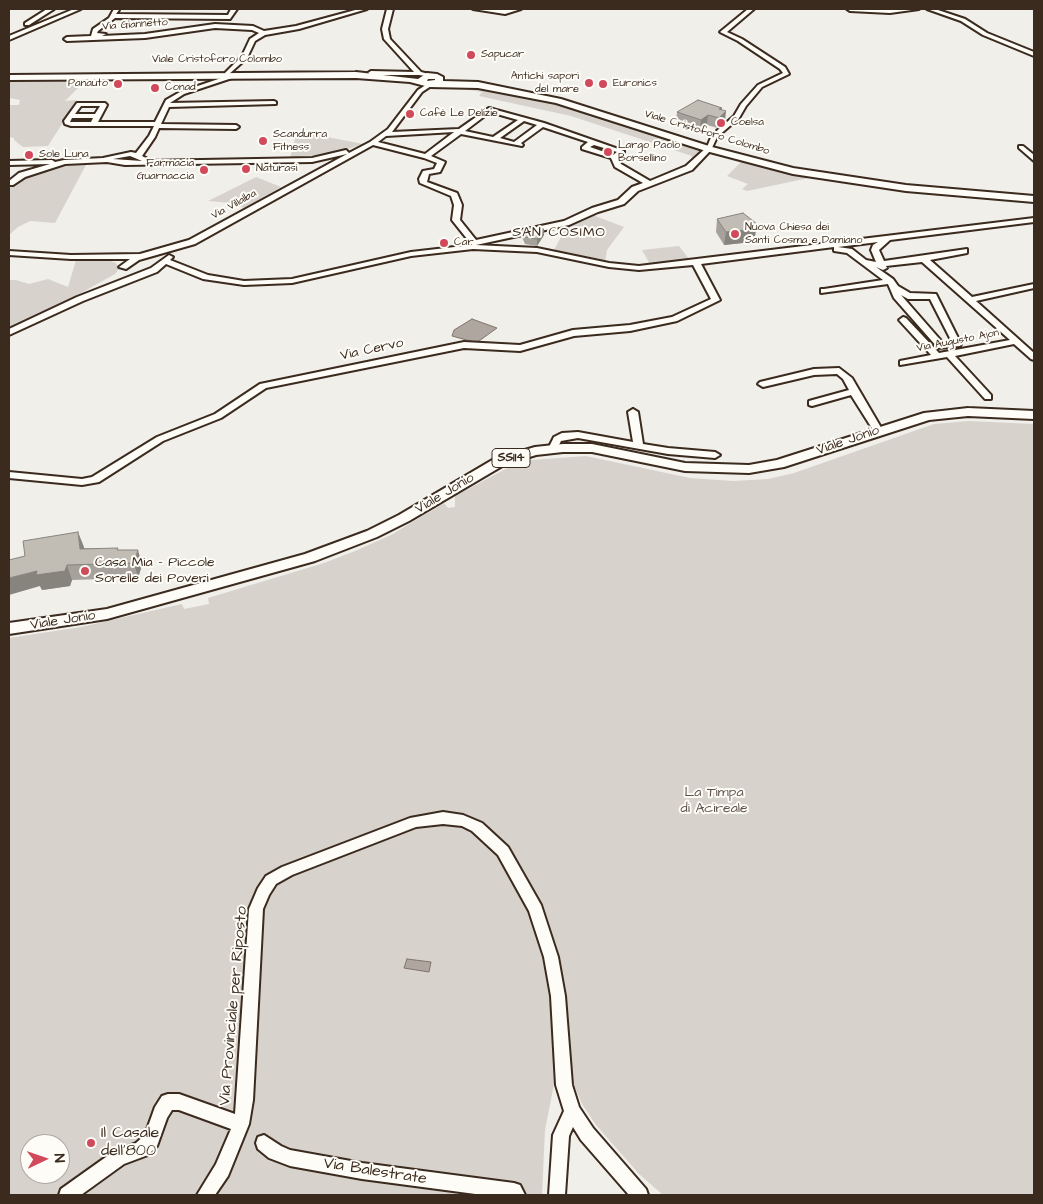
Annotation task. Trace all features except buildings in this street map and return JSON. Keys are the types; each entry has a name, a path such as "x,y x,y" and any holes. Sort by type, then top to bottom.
{"main road":[{"name":"Viale Cristoforo Colombo","path":"9,76 371,73 426,80"},
{"name":"Viale Cristoforo Colombo","path":"9,76 202,76 232,74 374,76 495,85 570,101 709,147 793,171 906,188 1034,198"},
{"name":"Viale Jonio","path":"9,630 107,614 310,558 372,534 404,518 499,462 535,451 553,448 592,448 685,467 749,468 779,464 910,420 948,414 987,412 1034,414"}],"street":[{"path":"16,35 27,23 51,9"},
{"path":"9,38 78,9"},
{"path":"92,36 95,30 113,16 117,9"},
{"path":"113,16 230,17 234,9"},
{"path":"122,159 134,162 152,137 165,106 182,92 232,74 245,57 252,40 263,33 297,28 364,9"},
{"path":"289,187 386,134 426,80 396,50 386,35 385,29 390,9"},
{"path":"476,9 505,12 518,9"},
{"path":"101,257 118,262 123,268 134,274 165,268 185,270 221,281 244,283 277,282 310,277 411,254 473,245 573,221 596,210 621,202 635,189 689,168 709,147 714,136 737,118 743,105 760,86 786,74 783,68 740,40 723,32 750,9"},
{"path":"850,9 890,11 916,9"},
{"path":"930,9 963,20 985,34 1034,54"},
{"name":"Via Giannetto","path":"67,39 92,36 158,35 215,26 253,28 263,33"},
{"path":"92,36 122,33"},
{"path":"195,88 203,82 202,76"},
{"path":"221,105 274,103"},
{"path":"93,124 103,104 79,104 71,113 66,123 93,124 236,127"},
{"path":"165,106 250,105 260,109"},
{"path":"165,106 213,109"},
{"path":"426,156 489,110 542,124 622,152 614,158"},
{"path":"71,113 99,113"},
{"path":"495,139 523,119"},
{"path":"386,134 454,130 517,145 542,124"},
{"path":"591,141 584,148 614,158 618,165 649,183"},
{"path":"122,159 147,143"},
{"path":"289,187 306,174 304,164 314,159 370,144 426,156 442,162 437,170 426,174 423,179 427,186 454,195 458,205 456,220 473,245"},
{"path":"1021,147 1034,159"},
{"path":"138,157 176,162"},
{"path":"9,163 122,159 176,162 293,163 306,168 324,168"},
{"path":"263,162 314,159 328,162 324,168"},
{"path":"10,183 22,176 64,162"},
{"name":"Via Villalba","path":"191,242 289,187"},
{"path":"473,245 537,250 624,267 659,267 1034,220"},
{"path":"821,247 849,251 870,265 892,284 908,296 933,296 957,344 941,346 897,296 892,284 879,260 876,247 886,240"},
{"path":"80,299 114,278 129,261 191,242"},
{"path":"9,332 80,299 151,271 191,242"},
{"path":"862,243 879,260"},
{"path":"862,243 859,250 870,265"},
{"path":"870,265 879,260 924,259 964,251"},
{"path":"9,253 37,256 101,257 164,254 166,259 185,270"},
{"path":"924,259 1034,356"},
{"name":"Via Cervo","path":"9,475 82,482 95,480 160,439 218,416 263,386 464,345 520,348 572,334 609,331 674,319 716,300 696,263"},
{"path":"824,291 892,284"},
{"path":"969,300 1034,286"},
{"path":"903,320 936,356"},
{"name":"Via Augusto Ajon","path":"903,363 1017,341"},
{"path":"949,354 988,396"},
{"path":"763,384 814,372 839,371 847,378 878,430"},
{"path":"812,403 854,392"},
{"path":"633,412 639,447"},
{"path":"553,448 557,439 568,435 589,436 639,447 715,455"},
{"name":"Via Provinciale per Riposto","path":"205,1195 222,1170 241,1124 245,1100 256,908 262,892 271,880 287,870 415,822 443,818 463,821 477,827 496,844 503,851 536,909 551,957 558,996 564,1085 572,1111 587,1134 640,1195"},
{"path":"67,1195 119,1158 142,1149 151,1140 161,1113 168,1102 179,1102 241,1124"},
{"path":"557,1195 561,1135 572,1111"},
{"name":"Via Balestrate","path":"264,1143 275,1152 290,1158 362,1171 514,1191 517,1195"}],"green space":[{"path":"9,79 71,79 78,88 65,101 77,100 48,146 23,147 14,138 9,137 9,105 19,105 20,100 9,98"},
{"path":"457,84 511,92 574,107 698,148 701,153 689,165 692,156 571,116 479,96 482,92 436,85"},
{"path":"297,131 363,144 336,153 290,158"},
{"path":"742,161 809,176 809,178 747,191 742,189 748,184 727,176"},
{"path":"62,165 86,165 55,223 30,221 18,227 9,235 9,190 12,183 23,177"},
{"path":"256,177 281,187 244,208 231,203 208,201"},
{"path":"590,214 624,227 607,250 605,262 554,250 568,224"},
{"path":"679,246 689,259 650,264 642,250"},
{"path":"76,260 108,260 116,263 119,269 115,274 74,297 9,328 9,280 29,284 48,279 68,287"},
{"name":"La Timpa di Acireale","path":"969,421 1034,424 1034,1195 663,1195 639,1174 596,1125 582,1104 575,1088 554,1084 545,1130 542,1195 9,1195 9,638 81,627 182,604 184,609 209,604 208,598 324,563 355,551 391,535 444,503 448,508 455,507 455,496 513,465 532,460 586,456 690,478 733,481 768,479 794,473 934,424"}],"shaded area":[{"path":"472,319 497,328 479,341 474,342 452,336 454,330"},
{"path":"407,959 431,962 429,972 404,968"}],"place":[{"name":"Sapucar","path":"471,55"},
{"name":"Antichi sapori del mare","path":"589,83"},
{"name":"Panauto","path":"118,84"},
{"name":"Euronics","path":"603,84"},
{"name":"Conad","path":"155,88"},
{"name":"Cafè Le Delizie","path":"410,114"},
{"name":"Coelsa","path":"721,123"},
{"name":"Scandurra Fitness","path":"263,141"},
{"name":"Largo Paolo Borsellino","path":"608,152"},
{"name":"Sole Luna","path":"29,155"},
{"name":"Naturasì","path":"246,169"},
{"name":"Farmacia Guarnaccia","path":"204,170"},
{"name":"Nuova Chiesa dei Santi Cosma e Damiano","path":"735,234"},
{"name":"Car","path":"444,243"},
{"name":"Casa Mia - Piccole Sorelle dei Poveri","path":"85,571"},
{"name":"Il Casale dell'800","path":"91,1143"}],"district":[{"name":"SAN COSIMO","path":"559,233"}]}
